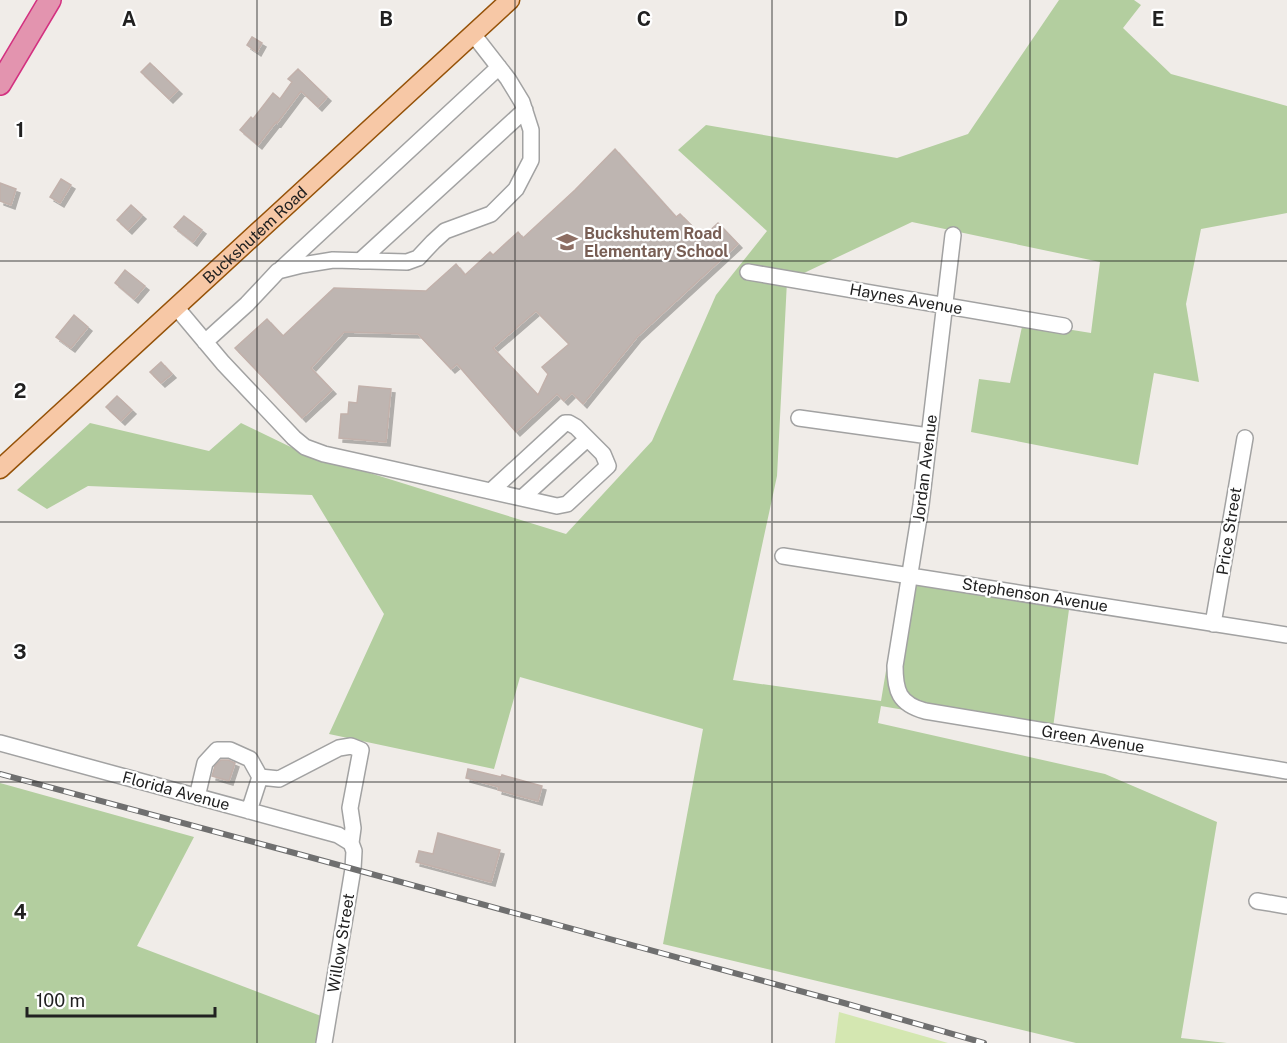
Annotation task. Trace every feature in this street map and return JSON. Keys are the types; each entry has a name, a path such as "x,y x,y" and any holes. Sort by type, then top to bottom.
{"highway":[{"path":"0,84 49,0"}],"main road":[{"name":"Buckshutem Road","path":"0,469 510,0"}],"street":[{"path":"278,271 333,260 407,262 418,258 446,231 490,214 516,189 531,160 531,130 522,102 499,67 473,34"},
{"path":"205,342 247,304 278,271 499,67"},
{"path":"360,261 525,111"},
{"name":"Jordan Avenue","path":"903,699 896,683 896,666 921,505 953,235"},
{"name":"Haynes Avenue","path":"748,272 1064,326"},
{"path":"176,307 223,363 294,438 305,447 324,454 557,506 567,504 608,466 603,454 576,428 565,423 491,491"},
{"path":"799,417 929,436"},
{"name":"Price Street","path":"1213,624 1245,438"},
{"path":"522,498 587,439"},
{"name":"Stephenson Avenue","path":"783,556 1287,635"},
{"name":"Green Avenue","path":"903,699 911,706 925,711 1287,771"},
{"name":"Florida Avenue","path":"0,743 338,835 351,843"},
{"name":"Willow Street","path":"260,777 279,779 339,748 351,746 361,750 350,808 353,828 351,843 354,850 353,869 324,1043"},
{"path":"197,797 205,763 217,750 230,750 250,759 260,777 249,812"},
{"path":"1257,901 1287,906"}],"green space":[{"path":"1059,0 1134,0 1141,5 1123,28 1171,74 1287,106 1287,213 1201,229 1186,304 1199,382 1154,373 1138,465 971,432 979,379 1010,383 1023,322 1091,333 1100,262 912,222 787,281 777,476 733,680 881,701 902,574 1070,602 1052,735 881,706 878,723 1105,774 1217,822 1181,1038 1227,1043 1076,1043 663,944 703,729 520,677 494,769 329,734 384,614 312,495 88,486 47,509 17,490 90,423 209,451 241,423 299,451 566,534 652,441 716,295 767,231 678,150 706,125 897,158 968,134"},
{"path":"0,783 194,837 137,946 321,1016 317,1043 0,1043"},
{"path":"839,1012 948,1043 835,1043"}],"building":[{"path":"252,37 262,43 257,52 247,45"},
{"path":"150,63 178,90 169,99 141,72"},
{"path":"298,69 327,97 318,107 301,91 258,145 240,130 251,117 253,119 273,93 280,99 292,82 288,79"},
{"path":"615,149 676,217 680,214 703,237 718,223 738,244 637,337 583,404 572,393 564,401 557,394 516,432 457,364 451,369 418,334 344,332 311,368 332,390 302,418 235,348 267,319 283,336 334,288 426,291 456,264 465,275 490,252 493,255 518,232 523,238","holes":["536,311 569,344 542,367 548,374 538,395 493,348"]},
{"path":"61,179 71,185 60,203 50,197"},
{"path":"0,183 16,189 11,205 0,201"},
{"path":"131,205 142,215 128,230 117,220"},
{"path":"184,216 202,230 193,242 174,227"},
{"path":"125,270 145,286 134,299 115,283"},
{"path":"74,315 88,327 71,348 56,337"},
{"path":"161,362 172,374 161,383 150,372"},
{"path":"359,386 391,389 386,442 339,438 341,414 348,414 349,402 357,403"},
{"path":"117,396 132,410 121,421 106,407"},
{"path":"221,760 235,763 229,781 212,776 215,766"},
{"path":"468,769 542,786 538,801 466,778"},
{"path":"438,833 500,850 491,882 416,862 419,851 433,854"}],"railway":[{"path":"0,774 984,1043"}],"place":[{"name":"Buckshutem Road Elementary School","path":"567,242"}]}
